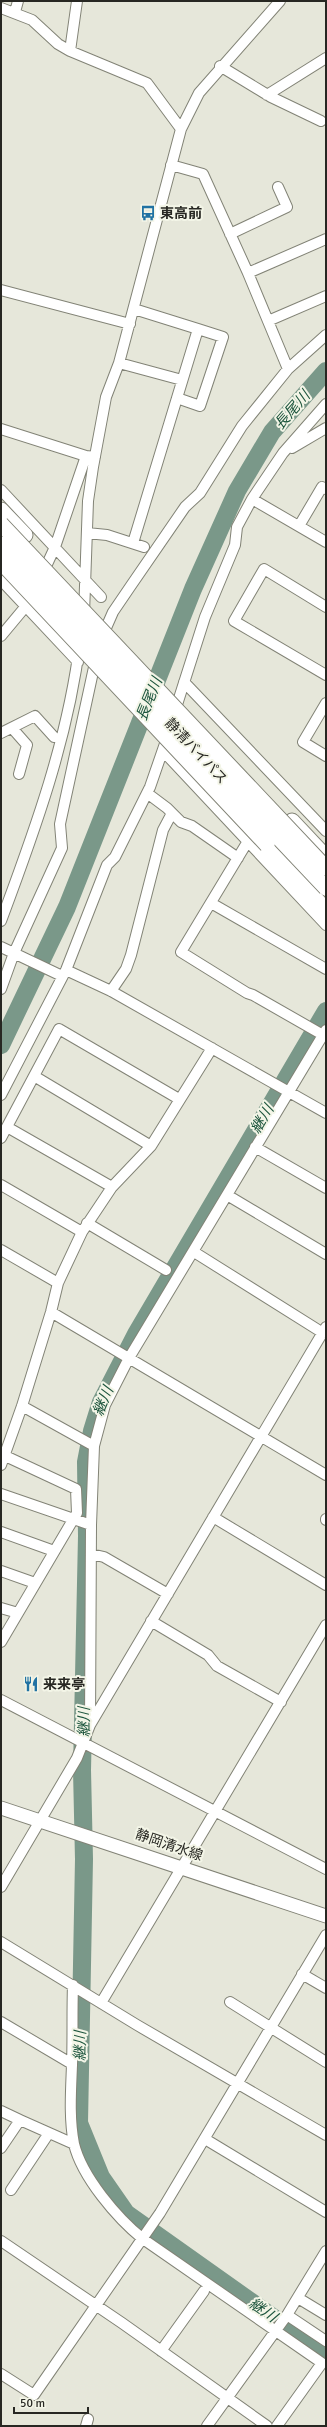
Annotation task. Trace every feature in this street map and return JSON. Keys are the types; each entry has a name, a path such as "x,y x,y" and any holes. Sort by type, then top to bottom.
{"highway":[{"path":"1,510 211,731 326,857"},
{"name":"静清バイパス","path":"1,524 326,868"},
{"name":"静清バイパス","path":"1,544 326,888"},
{"path":"1,562 326,910"}],"main road":[{"name":"静岡清水線","path":"1,1808 93,1837 326,1916"}],"street":[{"path":"15,12 18,1"},
{"path":"70,51 77,1"},
{"path":"1,636 26,606 55,547 90,457 106,398 119,363 130,324 181,129 199,93 220,66 280,1"},
{"path":"1,8 15,12 32,20 58,44 70,51 147,83 181,129"},
{"path":"267,95 326,58"},
{"path":"220,66 267,95 321,121"},
{"path":"171,165 203,174 248,273 288,369"},
{"path":"230,234 287,207 278,187"},
{"path":"248,273 326,239"},
{"path":"1,290 130,324"},
{"path":"268,321 326,296"},
{"path":"134,309 224,337 200,406 177,398"},
{"path":"133,543 198,329"},
{"path":"1,989 62,848 60,824 87,707 92,675 104,633 114,612 185,507 200,493 242,426 288,369 326,336"},
{"path":"119,363 182,380"},
{"path":"1,1095 62,973 107,865 115,857 147,793 163,751 184,682 218,582 235,545 237,527 252,499 283,453 326,404"},
{"path":"283,453 326,428"},
{"path":"1,430 90,457"},
{"path":"1,921 40,818 64,732 78,662 86,580 90,457"},
{"path":"299,526 322,487 326,489"},
{"path":"1,490 101,597"},
{"path":"252,499 326,542"},
{"path":"87,532 144,547"},
{"path":"326,607 264,570 234,621 326,675"},
{"path":"1,580 78,662"},
{"path":"184,682 326,831"},
{"path":"326,703 303,742 326,756"},
{"path":"1,733 35,716 54,738"},
{"path":"12,728 27,745 19,774"},
{"path":"163,751 326,925"},
{"path":"147,793 172,813 180,822 192,826 238,858"},
{"path":"111,991 126,969 131,955 163,830 172,813"},
{"path":"90,1725 91,1525 94,1446 105,1405 129,1358 194,1252 324,1032 253,995 247,994 181,952 248,841"},
{"path":"211,903 326,969"},
{"path":"1,947 62,973 111,991 326,1113"},
{"path":"1,1138 59,1029 179,1099"},
{"path":"1,1642 77,1513 76,1489 2,1458 22,1406 51,1312 58,1283 85,1227 112,1187 151,1146 212,1048"},
{"path":"34,1076 151,1146"},
{"path":"7,1126 112,1187"},
{"path":"256,1147 326,1188"},
{"path":"1,1185 166,1270"},
{"path":"227,1195 326,1254"},
{"path":"1,1250 58,1283"},
{"path":"1,1887 41,1821 84,1743 90,1725 260,1436 325,1329 194,1252"},
{"path":"51,1312 326,1475"},
{"path":"22,1406 94,1446"},
{"path":"1,1494 91,1525"},
{"path":"213,1517 326,1585"},
{"path":"1,1532 54,1552"},
{"path":"91,1554 104,1557 168,1594"},
{"path":"1,1571 35,1583"},
{"path":"1,1608 18,1613"},
{"path":"151,1621 208,1655 217,1666 280,1702"},
{"path":"102,2003 326,1625"},
{"path":"1,1700 326,1869"},
{"path":"1,2374 34,2395 152,2225 238,2084 326,1935"},
{"path":"1,1942 326,2135"},
{"path":"302,1974 326,1988"},
{"path":"73,1986 70,2106 74,2144 82,2162 107,2204 123,2223 143,2239 276,2330 322,2364 277,2426"},
{"path":"230,2002 326,2062"},
{"path":"1,2022 72,2064"},
{"path":"1,2111 74,2144"},
{"path":"1,2148 20,2120"},
{"path":"11,2190 49,2133"},
{"path":"205,2139 326,2212"},
{"path":"3,2246 96,2306 267,2426"},
{"path":"207,2426 226,2397 287,2315 326,2251"},
{"path":"161,2351 204,2291"},
{"path":"298,2298 326,2315"},
{"path":"287,2315 326,2342"}],"waterway":[{"name":"長尾川","path":"1,1045 67,907 193,589 237,491 272,432 326,371"},
{"name":"継川","path":"326,1011 136,1334 101,1402 92,1431 86,1462 87,1536 82,1770 84,1859 79,2123 101,2177 126,2213 326,2355"}],"place":[{"name":"東高前","path":"148,213"},
{"name":"来来亭","path":"31,1684"}]}
